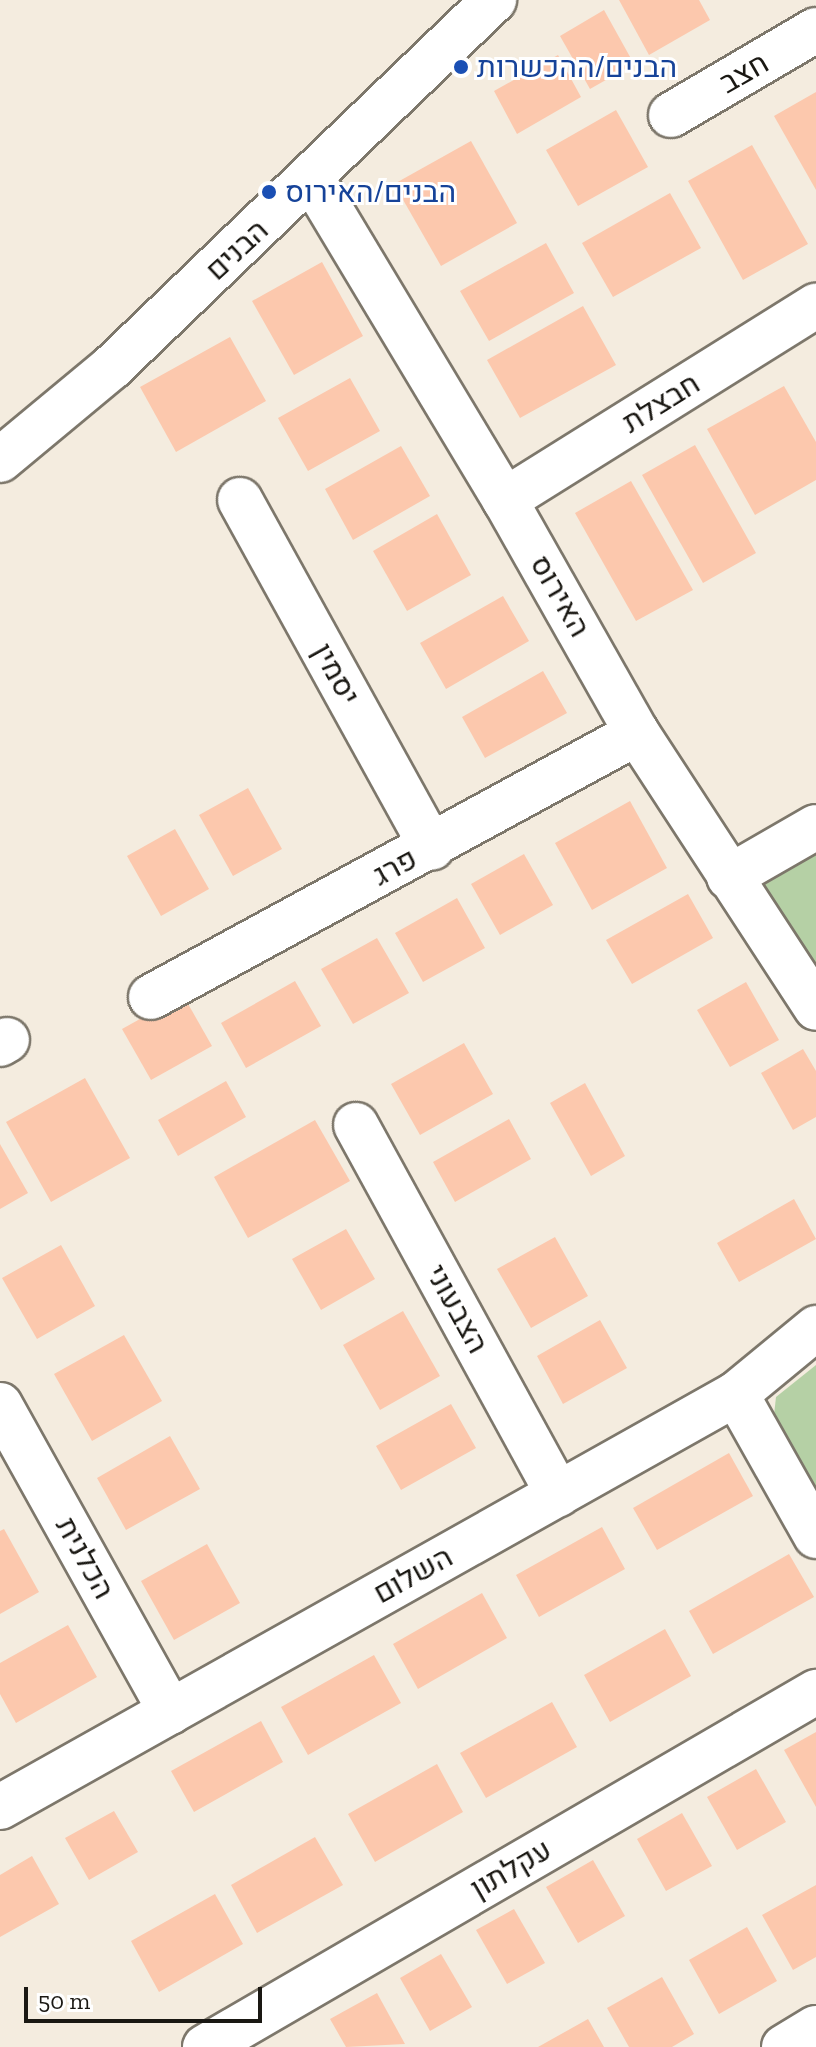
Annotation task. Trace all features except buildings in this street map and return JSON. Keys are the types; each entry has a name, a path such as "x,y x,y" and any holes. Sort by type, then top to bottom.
{"street":[{"name":"הבנים","path":"0,460 112,367 312,179 480,10"},
{"name":"חצב","path":"671,115 816,30"},
{"name":"האירוס","path":"312,179 505,500 637,733 816,1008"},
{"name":"חבצלת","path":"505,500 816,306"},
{"name":"יסמין","path":"240,500 432,848"},
{"name":"פרג","path":"151,997 432,848 637,733"},
{"path":"729,877 816,827"},
{"name":"הצבעוני","path":"356,1125 558,1494"},
{"name":"השלום","path":"0,1807 736,1394 816,1328"},
{"path":"736,1394 816,1536"},
{"name":"הכלנית","path":"0,1405 171,1712"},
{"name":"עקלתון","path":"205,2047 816,1692"},
{"path":"784,2047 816,2028"}],"green space":[{"path":"816,853 816,970 763,885"},
{"path":"816,1365 816,1507 772,1433 776,1397"}],"place":[{"name":"הבנים/ההכשרות","path":"461,67"},
{"name":"הבנים/האירוס","path":"269,192"}]}
